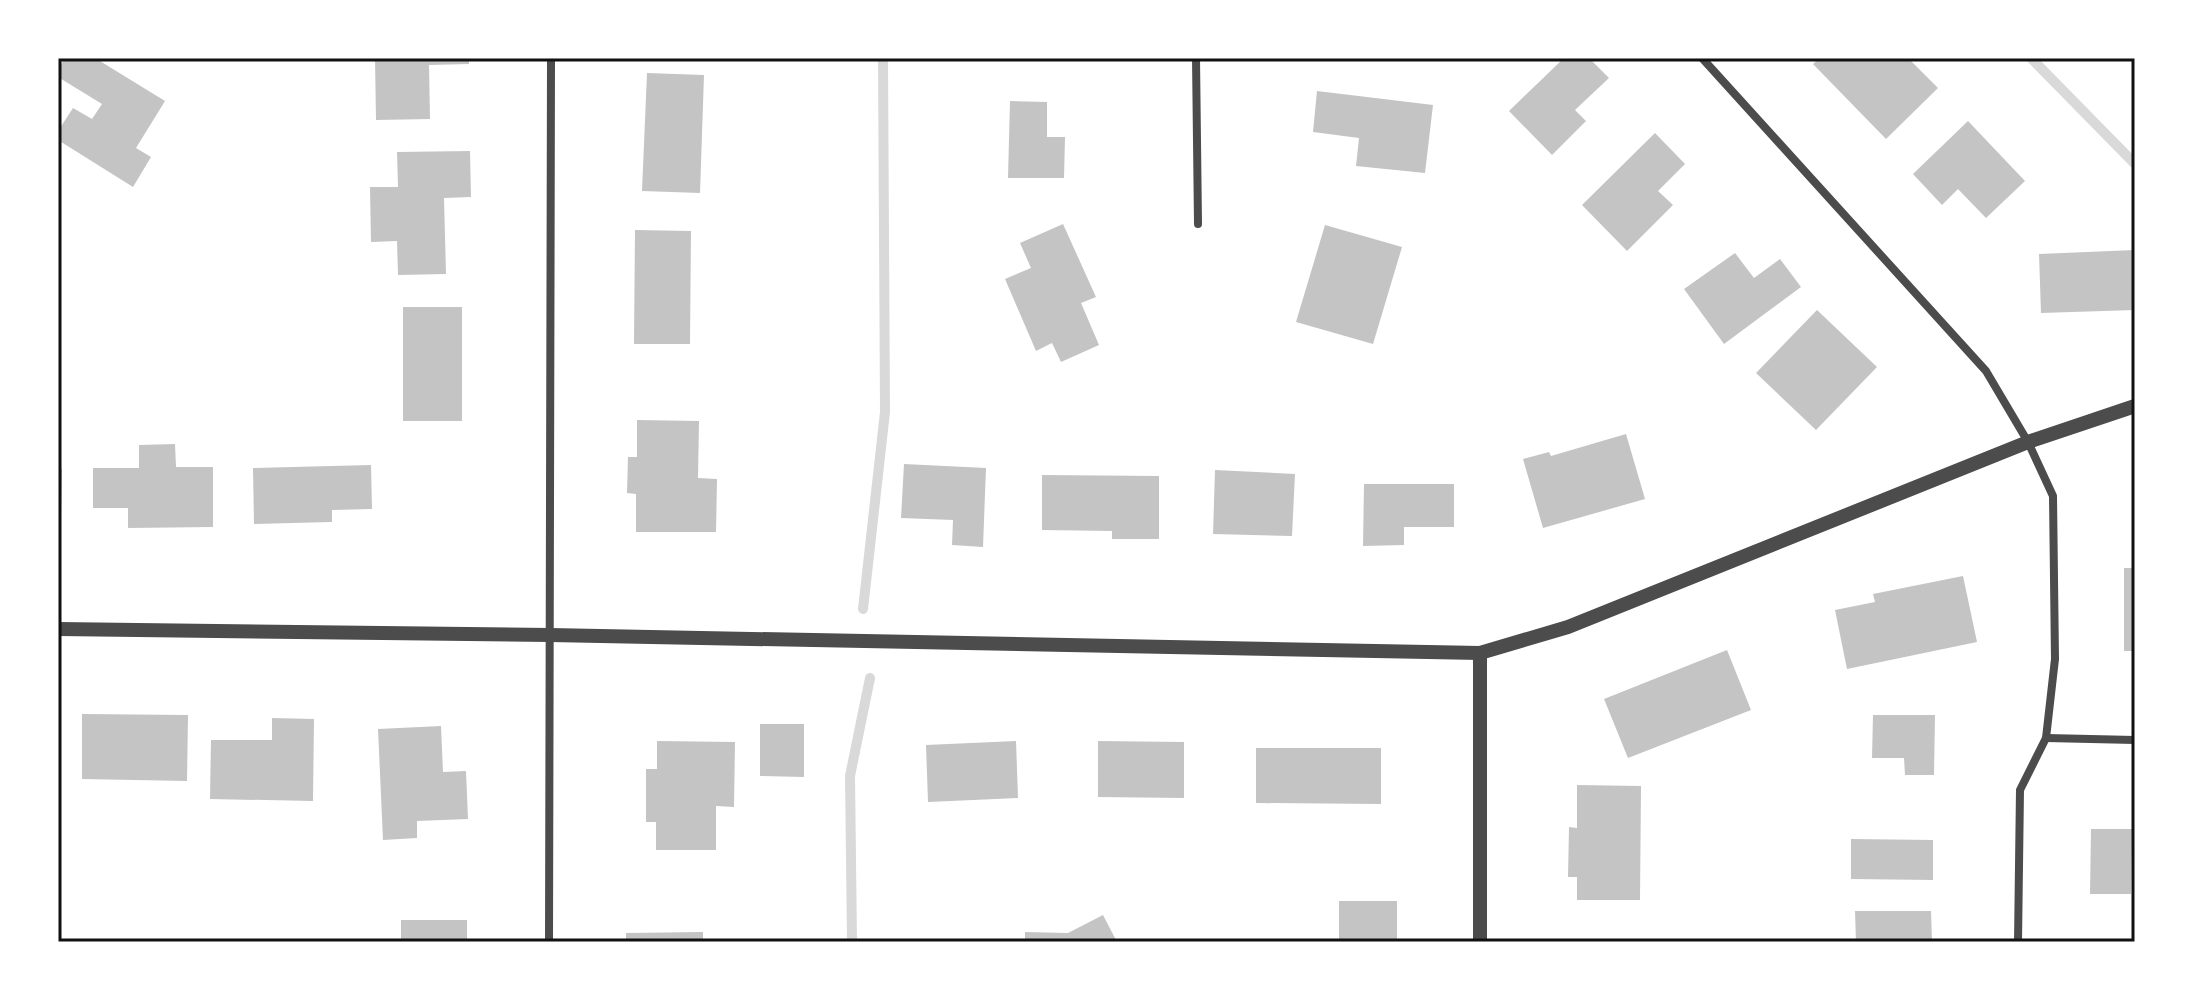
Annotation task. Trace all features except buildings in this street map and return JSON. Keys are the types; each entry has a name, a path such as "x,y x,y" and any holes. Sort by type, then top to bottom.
{"street":[{"path":"549,942 551,58"},
{"path":"1196,58 1198,224"},
{"path":"1702,58 1986,371 2028,442 2053,496 2055,659 2046,738 2020,790 2018,942"},
{"path":"58,629 1480,653 1568,627 2028,442 2135,406"},
{"path":"1480,653 1480,942"},
{"path":"2046,738 2135,740"}],"waterway":[{"path":"863,609 885,412 883,58"},
{"path":"2031,58 2135,164"},
{"path":"852,942 850,776 870,678"}]}
